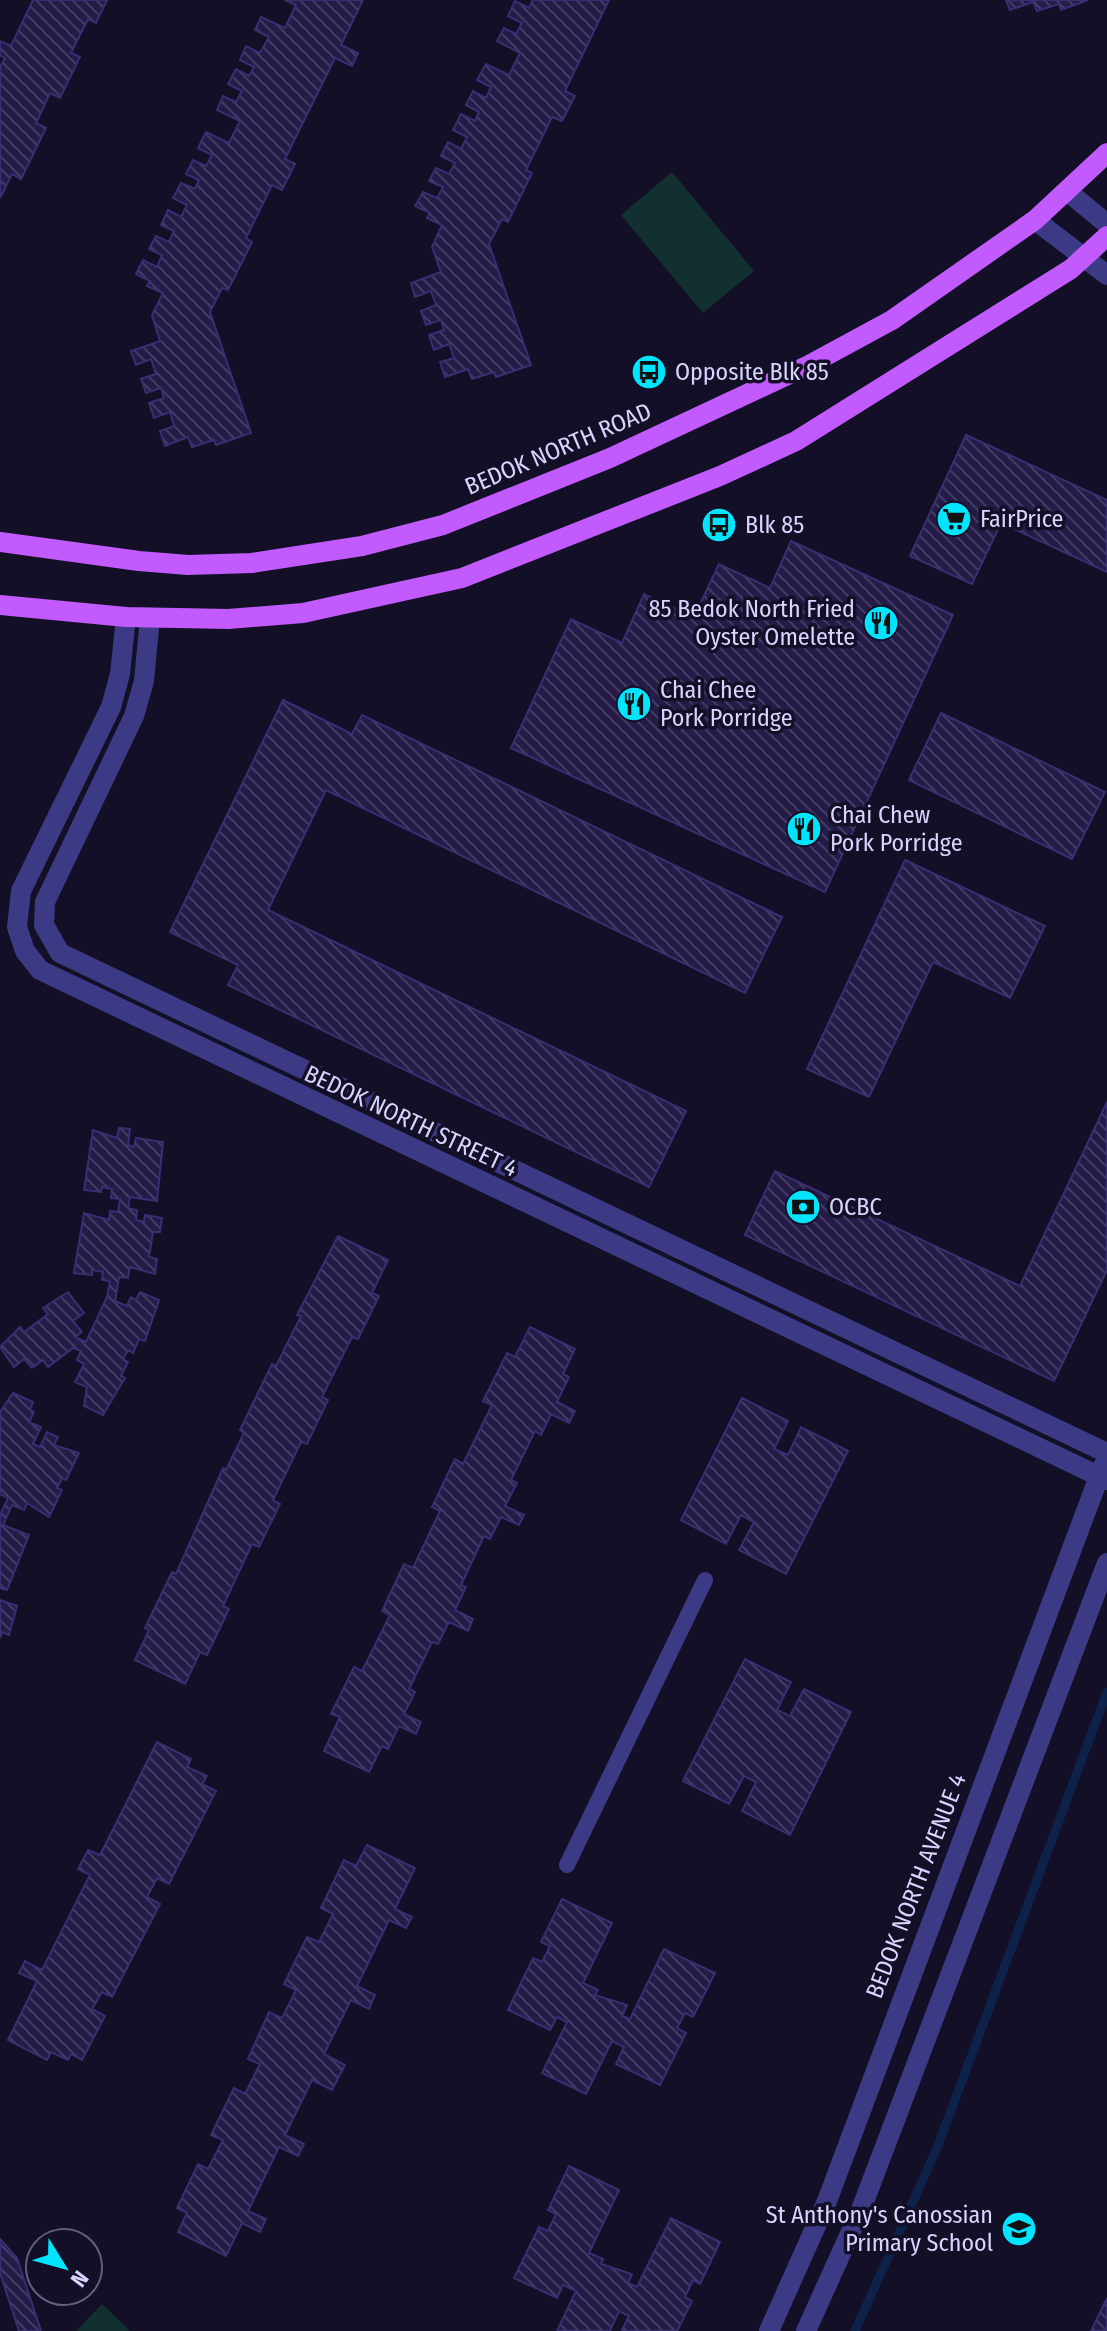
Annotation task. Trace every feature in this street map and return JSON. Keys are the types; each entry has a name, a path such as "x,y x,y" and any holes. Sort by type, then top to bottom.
{"main road":[{"name":"BEDOK NORTH ROAD","path":"0,542 126,560 188,565 252,563 362,546 443,525 610,458 809,365 892,320 957,278 1035,220 1107,153"},
{"path":"0,605 126,617 228,619 303,613 462,578 720,476 796,441 1083,259 1107,236"}],"street":[{"path":"1067,191 1107,224"},
{"path":"1035,220 1107,275"},
{"name":"BEDOK NORTH STREET 4","path":"126,617 120,674 111,707 18,903 20,940 40,970 1105,1467"},
{"name":"BEDOK NORTH STREET 4","path":"150,618 144,681 134,716 45,902 44,925 60,953 1105,1467"},
{"name":"BEDOK NORTH AVENUE 4","path":"769,2331 827,2201 1105,1467"},
{"path":"806,2331 862,2207 1107,1563"}],"lane":[{"path":"567,1865 705,1580"}],"green space":[{"path":"672,172 754,271 703,313 621,215"},
{"path":"104,2306 130,2331 76,2331 99,2307"}],"building":[{"path":"33,0 107,0 96,23 88,19 71,53 80,57 60,98 50,93 36,123 46,128 21,179 12,174 0,198 0,67 5,58 0,55 0,41 11,46"},
{"path":"285,0 363,0 341,45 358,53 352,66 335,58 285,159 295,164 282,190 272,185 246,238 252,242 228,290 222,288 210,312 251,433 216,445 214,440 192,447 188,437 165,446 160,431 174,426 170,412 154,418 149,403 164,398 161,388 146,393 141,379 156,374 151,359 136,365 131,351 160,341 152,315 163,293 147,286 150,281 136,274 143,260 157,267 162,255 149,249 156,236 169,242 174,231 161,225 168,210 181,217 187,205 173,198 181,183 195,189 199,180 186,174 193,160 206,166 212,155 198,148 206,132 229,143 240,121 217,110 223,96 236,102 242,91 228,84 236,69 249,76 254,67 240,60 246,46 260,53 269,37 255,30 261,17 285,28 296,5"},
{"path":"533,0 609,0 565,91 575,96 562,121 552,117 526,170 532,173 508,222 502,219 489,244 531,365 496,377 494,372 472,379 468,369 445,377 440,362 454,358 449,344 434,350 429,335 444,330 441,320 426,325 421,311 436,305 431,291 415,297 411,283 441,272 432,247 442,225 427,218 430,213 415,206 423,192 437,198 443,187 429,181 436,168 449,174 455,163 441,156 448,142 461,149 467,137 453,130 461,114 475,121 479,112 466,105 473,91 486,98 491,87 477,80 486,64 509,75 520,53 497,41 504,28 516,34 522,23 508,16 515,1 529,8"},
{"path":"1006,0 1088,0 1061,10 1059,4 1037,11 1033,2 1010,10"},
{"path":"966,435 1107,500 1107,572 1001,523 972,584 910,556"},
{"path":"791,541 953,615 825,892 511,748 571,619 622,643 644,594 694,617 719,564 770,588"},
{"path":"283,700 352,734 362,715 782,917 745,993 326,790 268,910 686,1111 649,1187 228,985 238,965 170,932"},
{"path":"941,713 1105,792 1072,859 909,780"},
{"path":"905,860 1045,926 1010,998 933,962 869,1097 807,1069"},
{"path":"1107,1102 1107,1270 1054,1381 745,1235 775,1171 1020,1286"},
{"path":"119,1128 130,1129 128,1145 134,1147 136,1138 163,1142 157,1201 130,1197 128,1208 137,1210 136,1220 144,1222 145,1215 162,1218 160,1232 153,1232 149,1257 157,1259 155,1274 130,1267 128,1278 119,1277 115,1301 127,1306 131,1297 136,1300 140,1292 159,1300 145,1341 139,1339 133,1353 128,1350 123,1359 128,1362 121,1376 125,1378 103,1415 84,1406 87,1387 75,1382 84,1364 77,1360 81,1351 73,1348 48,1367 43,1360 32,1368 24,1359 14,1367 0,1347 20,1327 24,1332 48,1314 43,1308 68,1292 84,1313 73,1321 82,1332 75,1337 86,1342 107,1297 110,1281 102,1280 103,1272 92,1270 92,1275 74,1273 84,1213 109,1220 110,1211 118,1212 120,1199 111,1198 112,1189 102,1187 101,1192 84,1190 93,1130 117,1138"},
{"path":"338,1236 388,1260 372,1293 379,1296 358,1339 352,1337 322,1397 328,1400 307,1444 301,1442 273,1500 280,1504 259,1547 252,1544 223,1606 229,1609 207,1655 200,1652 185,1684 135,1660 149,1630 145,1628 172,1572 176,1574 223,1468 226,1470 244,1433 240,1430 272,1364 276,1366 301,1316 297,1315"},
{"path":"530,1327 575,1349 563,1374 569,1377 557,1402 575,1411 569,1423 551,1414 541,1435 535,1431 511,1480 517,1483 505,1506 524,1515 519,1525 501,1517 490,1539 484,1536 461,1585 466,1587 455,1610 473,1619 468,1631 449,1622 438,1644 432,1642 409,1689 415,1692 404,1714 421,1722 416,1734 399,1726 388,1749 382,1746 369,1772 324,1751 340,1717 331,1714 354,1667 362,1671 390,1615 382,1611 404,1564 413,1568 440,1511 432,1507 455,1459 463,1464 492,1405 483,1401 507,1353 515,1357"},
{"path":"13,1393 33,1402 30,1410 34,1412 29,1422 41,1427 33,1444 40,1447 47,1432 58,1437 54,1445 79,1453 66,1480 62,1478 57,1488 62,1490 49,1517 27,1503 24,1510 12,1505 3,1525 29,1535 7,1590 0,1588 0,1515 8,1498 0,1494 0,1412"},
{"path":"742,1398 788,1421 774,1449 788,1455 801,1427 848,1451 786,1574 739,1550 754,1522 741,1515 726,1544 681,1520"},
{"path":"0,1600 17,1606 9,1635 2,1632 0,1638"},
{"path":"745,1659 791,1682 777,1710 790,1716 804,1689 851,1712 790,1835 742,1811 756,1782 744,1776 729,1804 683,1781"},
{"path":"157,1742 191,1759 187,1767 207,1776 202,1784 216,1791 169,1884 157,1878 147,1897 160,1904 112,1997 102,1992 92,2009 105,2016 82,2060 71,2054 68,2060 51,2052 47,2060 8,2040 37,1981 19,1973 25,1961 42,1970 90,1875 78,1869 88,1850 100,1855"},
{"path":"367,1845 415,1868 395,1909 412,1917 406,1928 389,1920 357,1986 375,1995 369,2009 351,2000 324,2054 345,2065 332,2090 312,2080 285,2135 304,2144 298,2156 279,2147 248,2211 266,2219 260,2232 242,2223 226,2256 178,2232 187,2213 177,2208 198,2164 208,2169 223,2140 211,2135 234,2088 245,2094 260,2064 248,2059 269,2012 282,2018 296,1990 284,1984 307,1937 319,1942 333,1914 321,1908 344,1860 356,1866"},
{"path":"562,1899 612,1923 583,1983 598,1990 595,1995 627,2005 622,2016 630,2019 664,1949 715,1973 693,2017 685,2013 677,2028 686,2033 660,2085 616,2064 624,2047 612,2041 586,2094 542,2073 567,2022 557,2017 550,2030 508,2010 533,1958 542,1962 550,1946 541,1942"},
{"path":"569,2166 619,2190 589,2253 603,2259 601,2264 632,2274 628,2283 637,2287 671,2218 720,2242 700,2284 693,2280 685,2297 692,2301 677,2331 622,2330 629,2316 619,2311 610,2331 557,2331 576,2291 563,2285 557,2298 514,2278 539,2227 548,2231 556,2214 548,2210"},
{"path":"0,2239 17,2258 24,2279 24,2307 33,2307 41,2331 19,2331 0,2273"},
{"path":"1107,2298 1107,2331 1091,2331"}],"waterway":[{"path":"855,2331 937,2148 1107,1692"}],"place":[{"name":"Opposite Blk 85","path":"649,372"},
{"name":"FairPrice","path":"954,519"},
{"name":"Blk 85","path":"719,525"},
{"name":"85 Bedok North Fried Oyster Omelette","path":"881,623"},
{"name":"Chai Chee Pork Porridge","path":"634,704"},
{"name":"Chai Chew Pork Porridge","path":"804,829"},
{"name":"OCBC","path":"803,1207"},
{"name":"St Anthony's Canossian Primary School","path":"1019,2229"}]}
